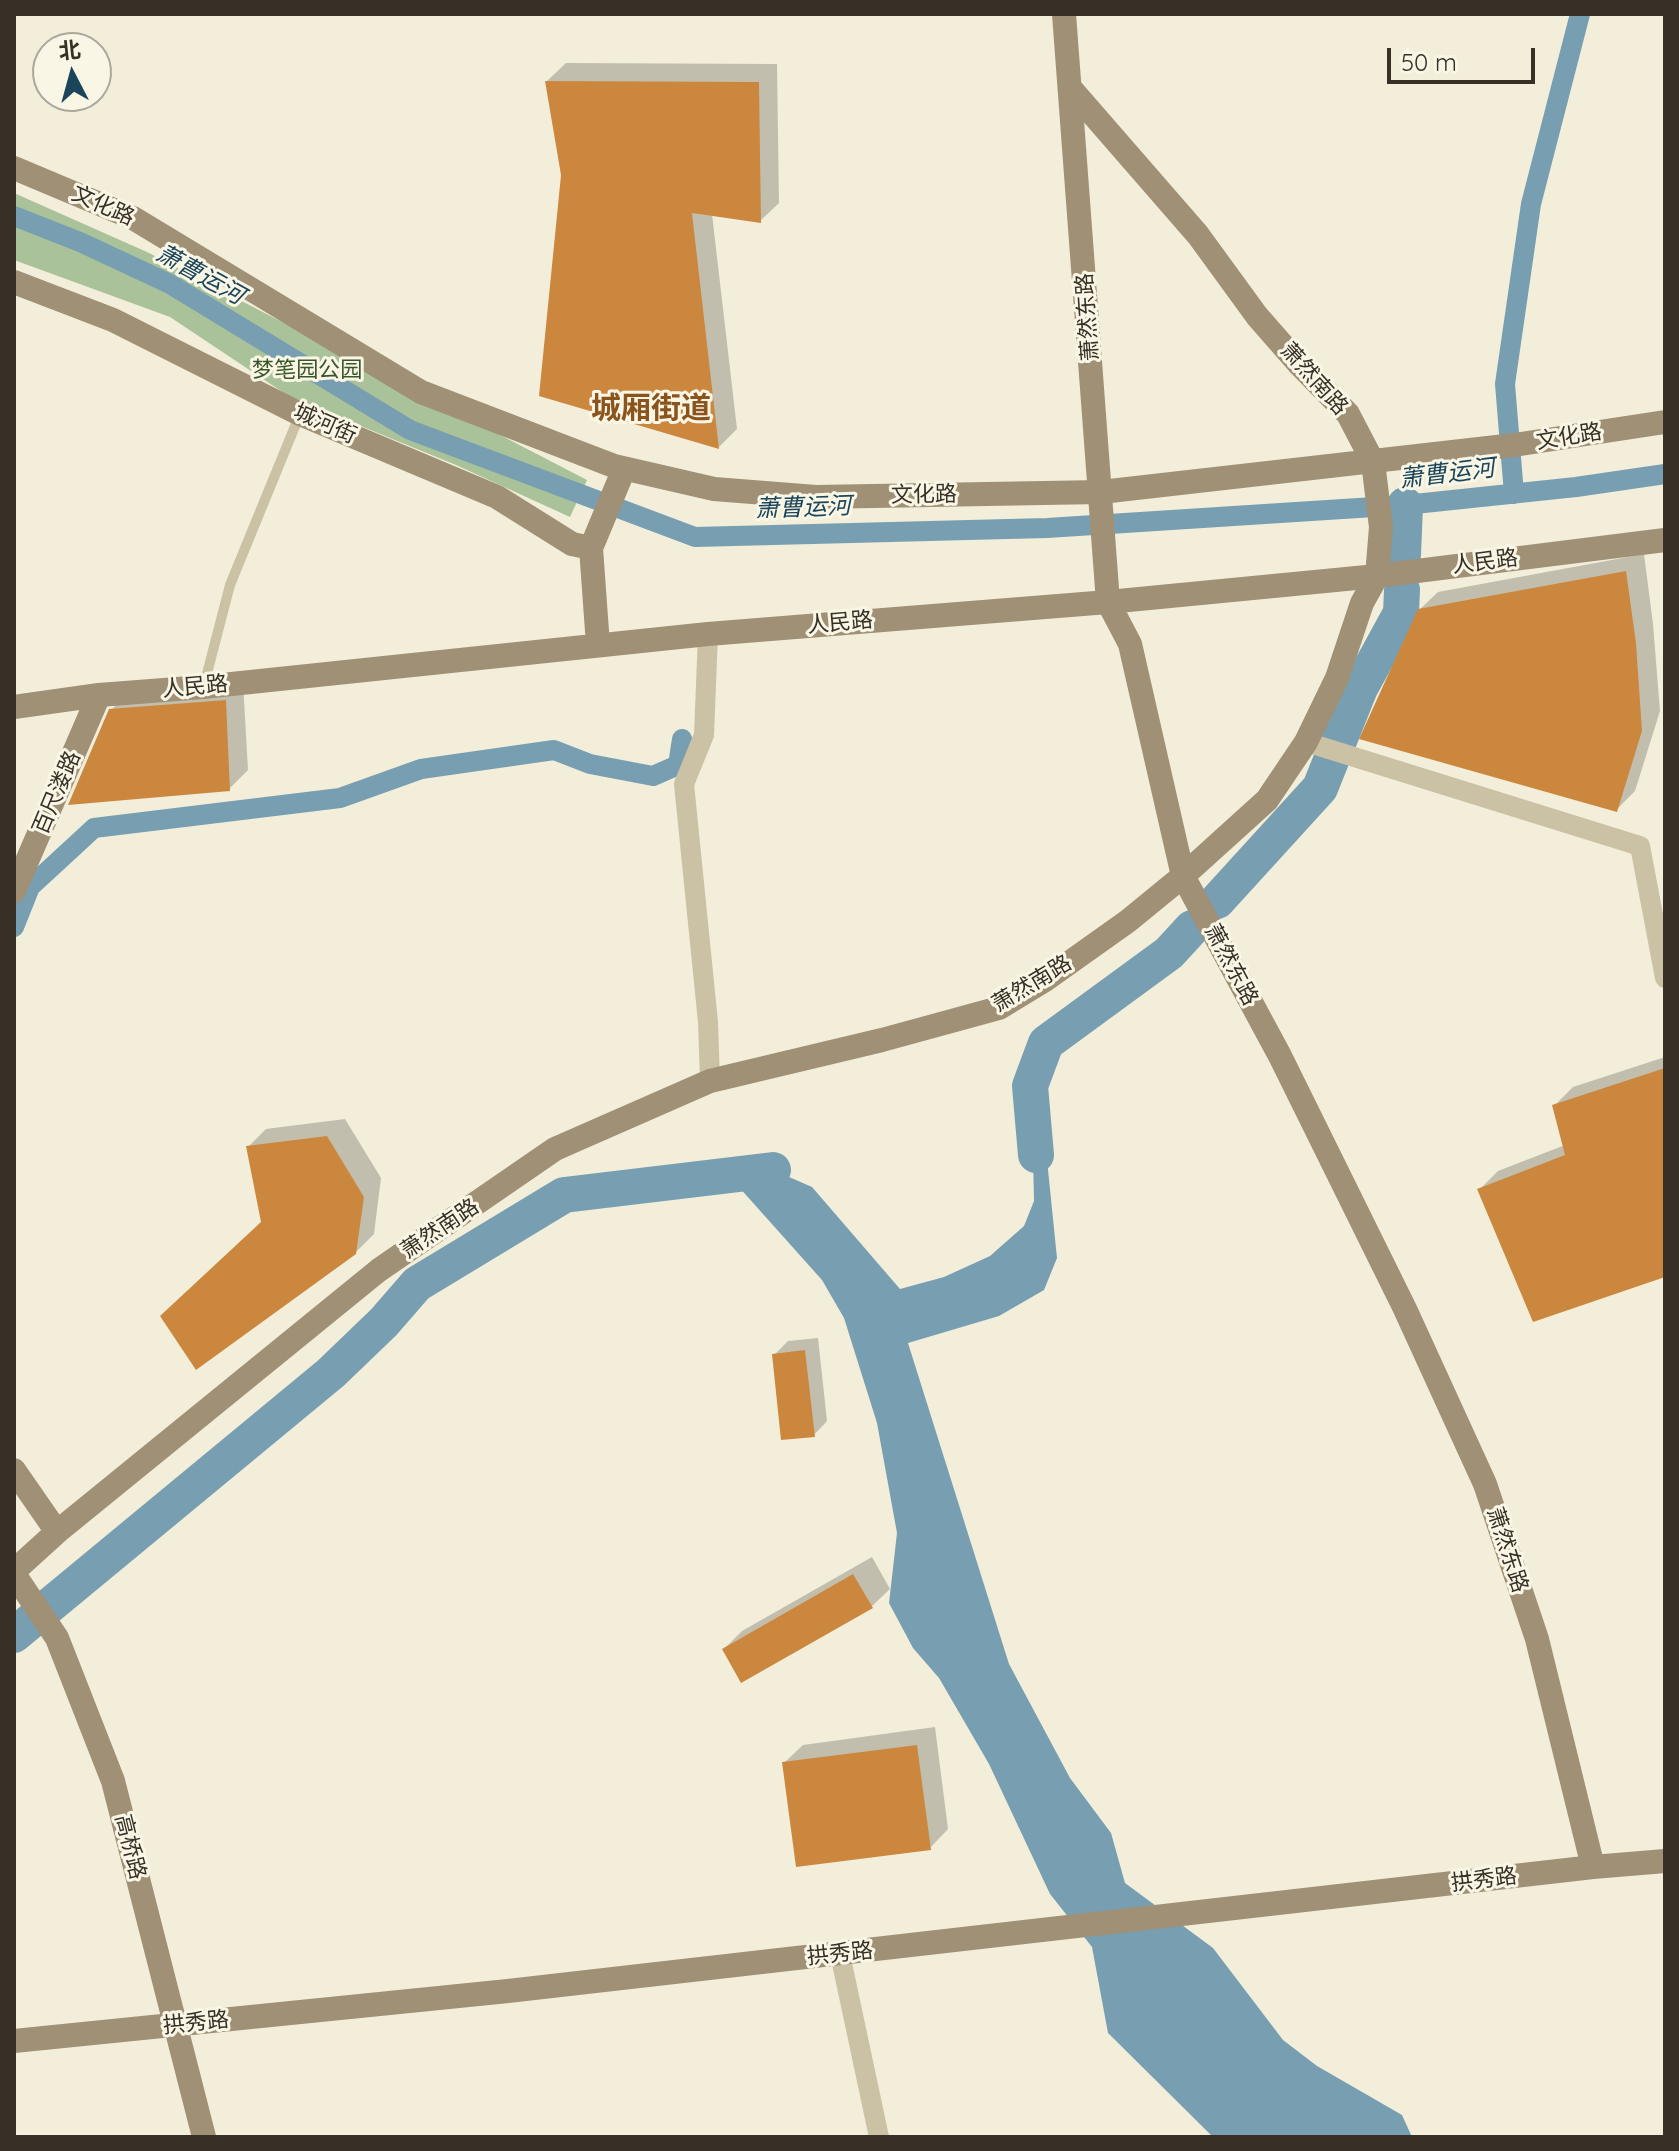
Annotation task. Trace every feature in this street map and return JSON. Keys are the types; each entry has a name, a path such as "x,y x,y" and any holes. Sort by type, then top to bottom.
{"street":[{"name":"萧然东路","path":"1064,14 1108,602 1130,644 1183,876 1294,1084 1405,1309 1485,1484 1537,1639 1593,1867"},
{"name":"萧然南路","path":"14,1573 57,1532 379,1270 555,1149 710,1081 999,1008 1045,980 1128,921 1267,800 1306,742 1337,678 1362,603 1377,576 1381,527 1374,469 1348,414 1266,326 1198,235 1071,89"},
{"name":"文化路","path":"14,168 133,218 421,392 624,469 714,489 816,497 1102,498 1374,469 1468,451 1665,422"},
{"name":"城河街","path":"14,282 113,320 300,414 497,497 572,544 591,548"},
{"path":"598,645 591,548 624,469"},
{"name":"人民路","path":"14,707 99,695 203,687 708,634 1108,602 1377,576 1665,540"},
{"path":"708,634 704,735 684,784 708,1022 710,1081"},
{"name":"百尺溇路","path":"14,891 99,695"},
{"path":"1306,742 1640,846 1665,978"},
{"path":"14,1470 57,1532"},
{"name":"高桥路","path":"14,1573 57,1638 113,1781 204,2137"},
{"name":"拱秀路","path":"14,2041 840,1954 1665,1861"},
{"path":"840,1954 879,2137"}],"lane":[{"path":"203,687 230,585 300,414"}],"green space":[{"name":"梦笔园公园","path":"14,193 147,252 587,480 570,517 456,465 290,397 170,317 14,260"}],"water":[{"path":"1046,1150 1057,1258 1044,1290 999,1316 908,1343 1009,1664 1070,1778 1111,1833 1125,1883 1213,1948 1283,2040 1317,2066 1402,2115 1412,2137 1213,2137 1108,2033 1092,1947 1050,1894 989,1764 939,1678 913,1648 889,1603 897,1533 877,1423 844,1318 822,1280 729,1176 773,1170 812,1187 900,1289 944,1277 990,1256 1024,1226 1034,1201 1033,1157"}],"building":[{"path":"545,81 759,82 761,223 692,213 719,449 539,396 561,175"},
{"path":"1626,571 1636,643 1642,731 1617,812 1359,739 1418,609"},
{"path":"226,700 230,791 68,805 109,709"},
{"path":"1665,1068 1665,1277 1533,1322 1477,1189 1565,1155 1552,1105"},
{"path":"327,1136 364,1197 356,1254 196,1370 160,1316 261,1222 246,1146"},
{"path":"805,1350 815,1437 781,1440 772,1354"},
{"path":"853,1574 873,1608 741,1683 722,1649"},
{"path":"917,1745 931,1850 796,1867 782,1762"}],"waterway":[{"path":"1514,494 1505,384 1531,204 1580,14"},
{"name":"萧曹运河","path":"14,216 80,242 170,284 410,430 695,537 1047,528 1405,505 1665,474"},
{"path":"1403,555 1405,505"},
{"path":"1217,901 1320,788 1360,688 1401,613 1402,590"},
{"path":"14,927 30,887 94,828 340,798 421,769 554,750 590,764 653,776 678,765 682,739"},
{"path":"1036,1155 1030,1086 1046,1043 1169,953 1192,928"},
{"path":"14,1635 331,1373 384,1322 417,1284 564,1195 773,1170"}],"district":[{"name":"城厢街道","path":"651,409"}]}
